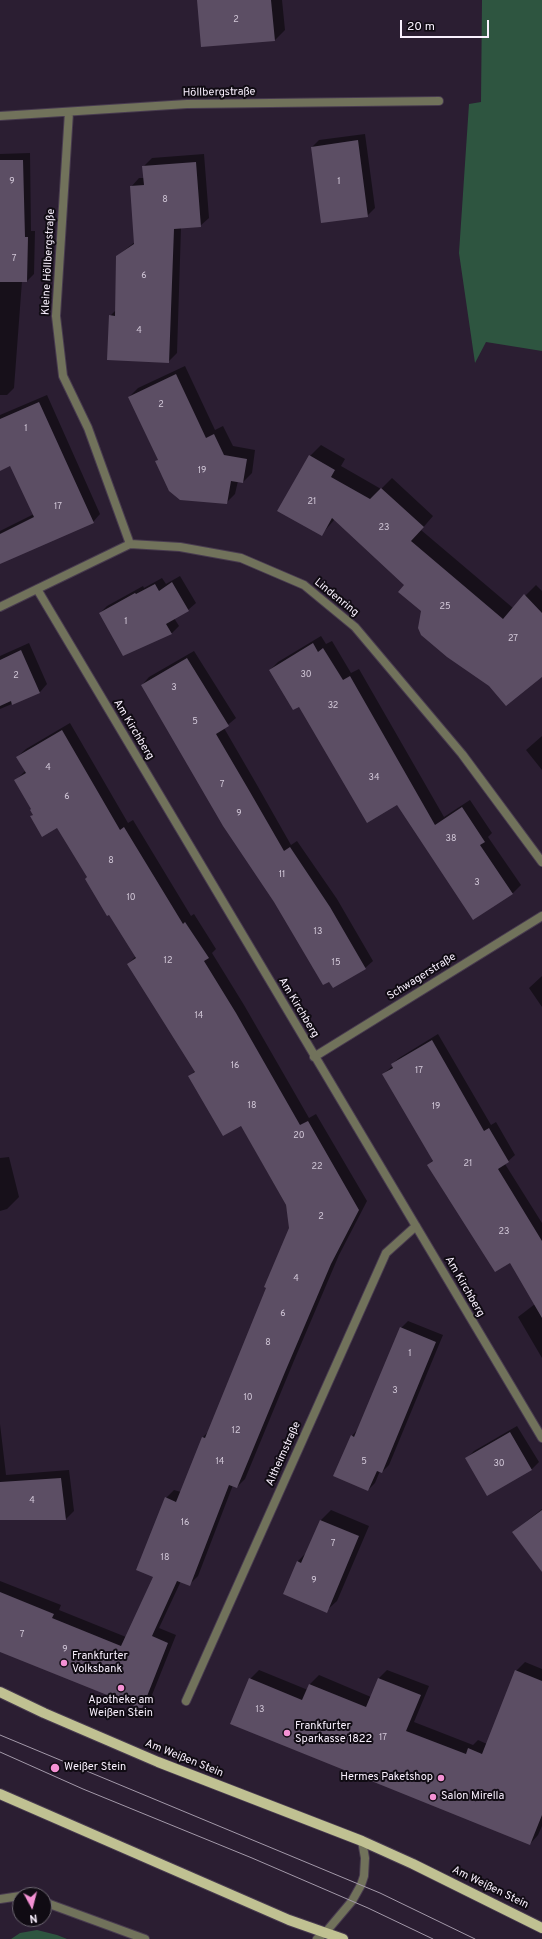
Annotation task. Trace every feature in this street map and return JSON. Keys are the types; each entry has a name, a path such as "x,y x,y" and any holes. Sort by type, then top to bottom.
{"main road":[{"name":"Am Weißen Stein","path":"0,1692 44,1713 158,1762 362,1841 540,1924"},
{"path":"0,1794 321,1936 343,1939"}],"street":[{"name":"Höllbergstraße","path":"0,116 187,104 439,100"},
{"name":"Kleine Höllbergstraße","path":"69,112 56,316 63,376 88,428 130,544"},
{"name":"Lindenring","path":"0,607 130,544 180,547 242,558 304,585 355,627 462,754 542,862"},
{"name":"Am Kirchberg","path":"37,589 542,1438"},
{"name":"Schwagerstraße","path":"314,1057 542,916"},
{"name":"Altheimstraße","path":"186,1701 386,1252 416,1226"},
{"path":"321,1936 352,1901 361,1885 364,1876 365,1858 362,1841"},
{"path":"0,1899 12,1897"},
{"path":"52,1905 145,1939"}],"green space":[{"path":"482,0 542,0 542,351 486,342 475,363 459,253 469,104 481,102"},
{"path":"37,1930 67,1939 11,1939 20,1933"}],"building":[{"path":"197,0 271,0 275,41 201,47"},
{"path":"358,140 368,217 321,223 311,147"},
{"path":"0,160 23,160 25,237 28,237 27,282 0,282"},
{"path":"196,162 201,227 174,229 169,363 107,360 109,315 115,316 116,256 134,244 130,186 144,185 142,166"},
{"path":"176,374 206,438 214,434 224,455 247,459 243,483 231,481 227,504 180,500 169,491 155,461 158,460 128,397"},
{"path":"39,402 94,523 0,564 0,534 34,517 10,466 0,471 0,419"},
{"path":"309,455 335,470 331,477 370,499 381,488 424,527 411,541 503,619 524,594 542,613 542,677 506,706 489,686 447,657 421,635 418,628 421,611 398,592 404,585 332,518 322,536 277,511"},
{"path":"172,582 189,611 166,624 172,634 123,656 99,613 135,593 136,594 155,584 159,591"},
{"path":"313,643 318,652 323,648 343,680 350,676 435,825 462,807 485,842 480,845 513,894 473,920 397,805 367,823 299,707 293,710 269,670"},
{"path":"21,650 40,693 12,705 11,701 0,706 0,660"},
{"path":"187,658 229,726 216,734 284,851 290,847 330,907 366,969 333,988 329,982 323,985 274,902 223,826 141,685"},
{"path":"62,730 120,830 124,827 183,924 185,922 209,958 204,961 236,1013 300,1125 308,1121 359,1210 331,1264 237,1488 229,1485 190,1586 177,1581 152,1636 168,1643 142,1709 0,1652 0,1592 54,1614 52,1618 121,1646 153,1577 136,1570 165,1497 176,1502 202,1437 205,1438 266,1288 264,1287 289,1228 286,1205 241,1126 223,1136 188,1076 195,1072 127,964 136,958 109,915 107,916 85,879 87,877 57,828 42,837 30,816 33,815 30,810 31,809 14,780 26,773 16,757"},
{"path":"432,1040 484,1131 489,1128 509,1162 498,1169 542,1241 542,1318 510,1263 495,1272 427,1165 433,1161 382,1074 393,1068 391,1064"},
{"path":"400,1327 436,1342 382,1473 377,1471 368,1491 333,1476 351,1435 354,1437"},
{"path":"510,1432 532,1470 487,1496 465,1458"},
{"path":"61,1478 66,1520 0,1520 0,1482"},
{"path":"542,1510 542,1572 512,1532"},
{"path":"320,1520 359,1536 327,1613 283,1594 297,1561 301,1563"},
{"path":"515,1670 542,1681 542,1815 530,1845 230,1724 249,1678 302,1700 309,1684 366,1707 378,1678 421,1695 406,1731 466,1754 468,1748 482,1754"}],"tram line":[{"path":"0,1735 380,1893 475,1939"},
{"path":"0,1752 83,1789 252,1858 368,1908 433,1939"}],"place":[{"name":"Frankfurter Volksbank","path":"64,1663"},
{"name":"Apotheke am Weißen Stein","path":"121,1688"},
{"name":"Frankfurter Sparkasse 1822","path":"287,1733"},
{"name":"Weißer Stein","path":"55,1768"},
{"name":"Hermes Paketshop","path":"441,1778"},
{"name":"Salon Mirella","path":"433,1797"}]}
